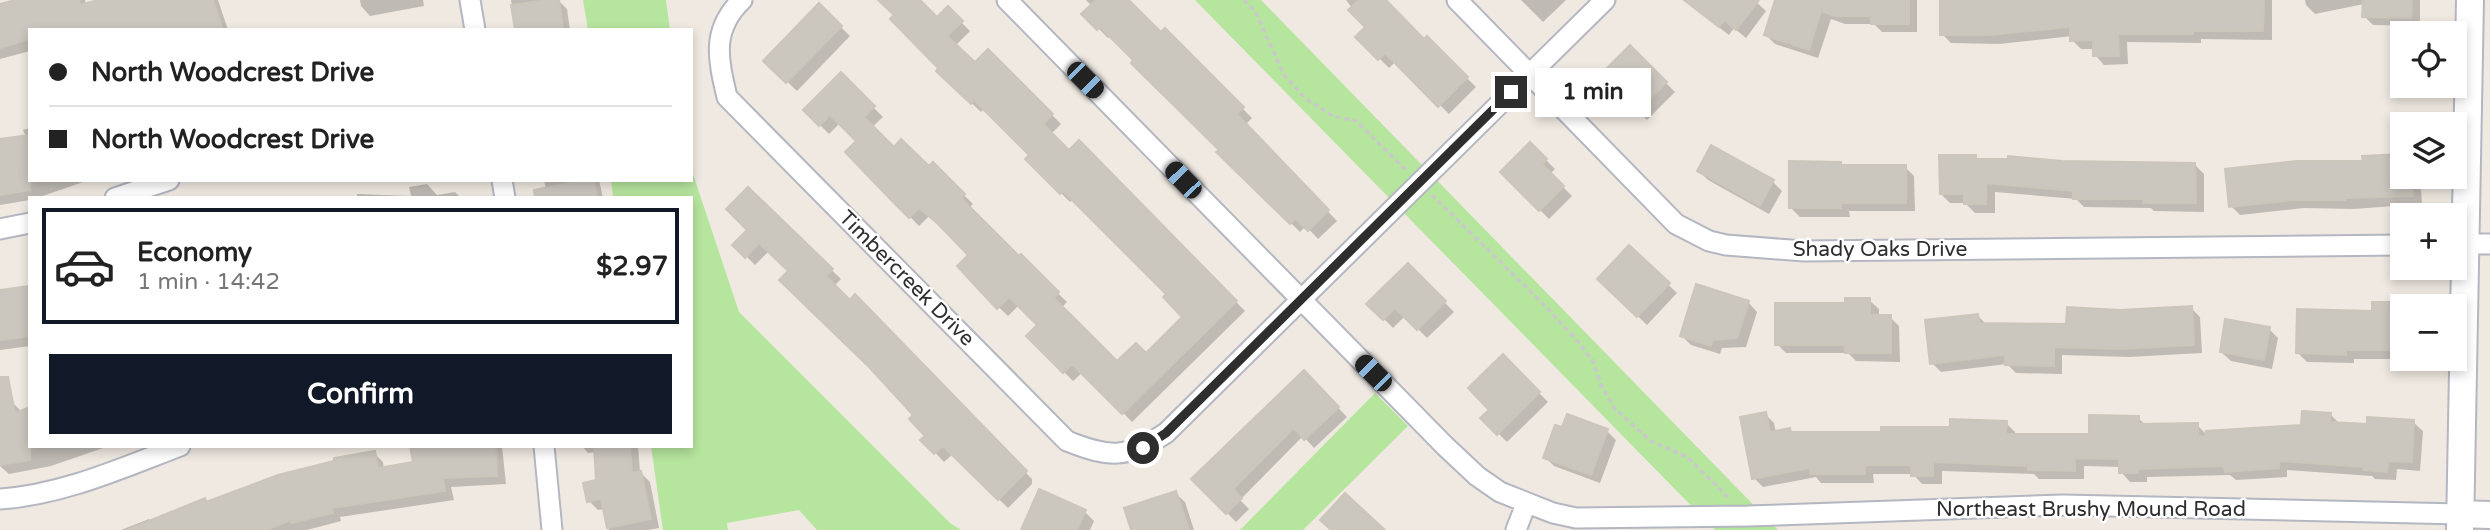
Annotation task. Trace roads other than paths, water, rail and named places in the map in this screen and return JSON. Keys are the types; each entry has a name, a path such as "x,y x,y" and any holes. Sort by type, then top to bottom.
{"main road":[{"path":"2470,0 2470,244 2460,522 2490,516"}],"street":[{"path":"470,0 475,28"},
{"name":"Timbercreek Drive","path":"742,0 723,22 719,41 720,67 727,97 1067,441 1094,452 1122,454 1143,448 1166,433 1301,299"},
{"name":"Northeast Brushy Mound Road","path":"1007,0 1478,476 1500,492 1526,504 1576,518 1748,516 2063,505 2460,522"},
{"name":"Shady Oaks Drive","path":"1457,0 1676,224 1709,242 1825,251 2390,245"},
{"path":"1301,299 1605,0"},
{"path":"121,196 164,182"},
{"path":"0,229 28,223"},
{"path":"0,499 23,498 60,489 174,448"},
{"path":"544,448 552,530"},
{"path":"1516,530 1526,504"}]}
